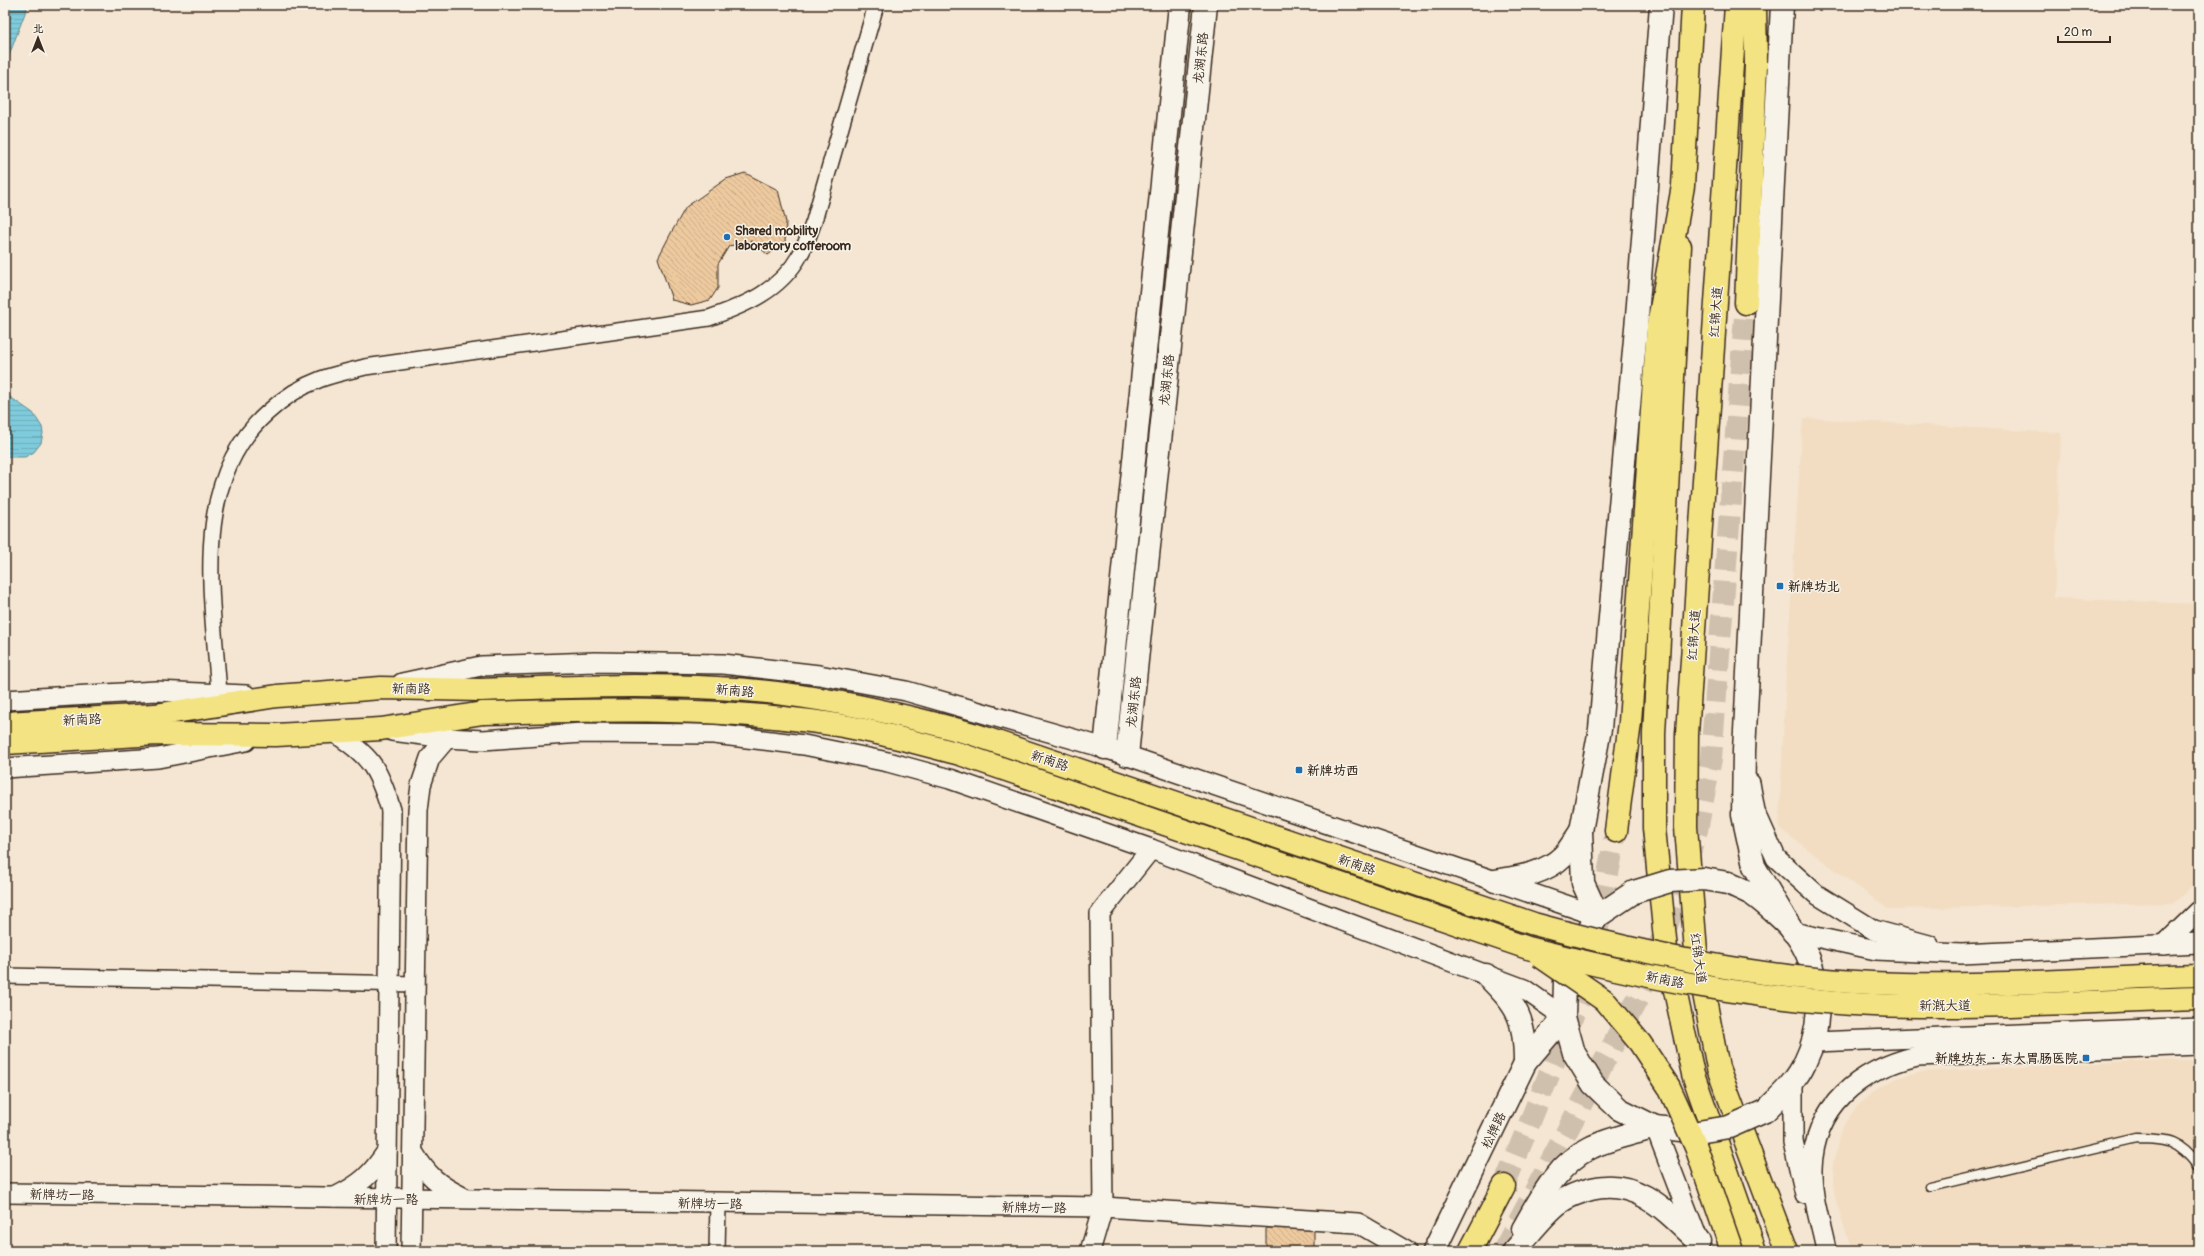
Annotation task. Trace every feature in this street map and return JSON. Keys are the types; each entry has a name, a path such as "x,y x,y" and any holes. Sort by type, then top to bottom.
{"main road":[{"name":"龙湖东路","path":"1105,748 1180,5"},
{"name":"龙湖东路","path":"1127,755 1206,5"},
{"path":"1598,916 1583,883 1581,831 1600,729 1637,317 1661,5"},
{"path":"1693,5 1654,734 1654,828 1666,949 1693,1074 1755,1251"},
{"name":"红锦大道","path":"1736,5 1687,734 1686,827 1696,951 1718,1068 1787,1251"},
{"path":"1746,303 1756,64 1755,5"},
{"path":"1782,5 1744,751 1743,815 1754,866 1793,932 1812,966 1819,1003 1814,1042 1805,1063 1793,1082 1765,1111 1729,1127 1698,1132 1654,1127 1619,1109 1593,1084 1574,1053 1564,1017 1565,981 1574,952 1598,916 1634,892 1670,881 1704,879 1728,883 1753,895 1793,932"},
{"path":"1616,831 1630,722 1658,326 1683,186"},
{"name":"新南路","path":"5,743 156,725 277,696 382,688 482,690 596,686 718,688 817,698 901,714 973,734 1534,924 1619,947 1696,963"},
{"name":"新南路","path":"5,723 156,725 276,735 381,729 484,713 594,710 717,712 811,721 894,736 960,754 1528,948 1614,970 1693,985"},
{"path":"1495,881 1530,874 1548,868 1564,855 1581,831"},
{"path":"1528,948 1604,1000 1640,1043 1669,1087 1696,1147 1732,1251"},
{"name":"新溉大道","path":"1696,963 1786,976 1873,983 1976,983 2199,974"},
{"path":"1486,975 1510,999 1520,1017 1525,1038 1525,1063"},
{"name":"新溉大道","path":"1693,985 1787,998 1873,1005 1974,1005 2199,998"},
{"name":"松牌路","path":"1434,1251 1525,1063 1564,1017"},
{"path":"1511,1251 1545,1191 1566,1165 1590,1148 1654,1127"},
{"path":"1470,1251 1504,1186"},
{"path":"1514,1251 1560,1202 1578,1193 1600,1187 1620,1187 1643,1194 1656,1202 1701,1247"}],"street":[{"path":"219,694 210,557 215,507 228,464 251,428 282,400 327,377 365,367 709,318 746,305 776,285 800,256 814,221 876,5"},
{"name":"新南路","path":"382,688 482,666 595,662 723,664 819,675 906,691 1127,755 1598,916"},
{"name":"新南路","path":"5,700 156,691 277,696"},
{"name":"新南路","path":"381,729 447,738 483,740 582,733 714,734 804,745 888,762 950,779 1151,849 1524,989 1564,1017"},
{"path":"332,731 354,744 372,762 383,784 391,810 386,1251"},
{"name":"新南路","path":"5,768 158,758 276,735"},
{"path":"410,1251 418,810 420,791 430,758 447,738"},
{"path":"1744,751 1754,811 1776,858 1816,894 1874,930 1961,954"},
{"path":"1090,1251 1103,1207 1100,914 1151,849"},
{"path":"2164,945 2199,911"},
{"path":"1793,932 1876,950 1961,954 2199,944"},
{"path":"5,976 416,984"},
{"path":"1814,1042 2199,1027"},
{"path":"1884,1039 1971,1054"},
{"path":"1826,1250 1815,1195 1812,1170 1814,1148 1827,1113 1840,1097 1857,1083 1877,1070 1896,1061 1917,1056 2199,1045"},
{"path":"1793,1082 1793,1142 1804,1191 1826,1250"},
{"path":"1654,1127 1701,1247"},
{"path":"333,1198 358,1185 374,1172 386,1151"},
{"path":"412,1152 425,1172 442,1187 468,1199"},
{"name":"新牌坊一路","path":"5,1193 1103,1207 1358,1223 1406,1251"},
{"path":"717,1251 718,1203"}],"lane":[{"path":"1930,1187 2137,1138 2165,1138 2189,1151 2199,1166"}],"shaded area":[{"path":"1803,418 2061,433 2054,598 2199,604 2199,881 2173,903 1888,909 1779,828 1786,675"},
{"path":"2199,1060 2199,1251 1852,1251 1836,1202 1833,1184 1834,1164 1838,1142 1844,1124 1856,1108 1874,1091 1897,1078 1919,1072 2139,1061"}],"water":[{"path":"5,5 28,5 5,66"},
{"path":"5,396 10,397 33,413 42,427 43,433 41,443 34,452 25,457 5,457"}],"building":[{"name":"Shared mobility laboratory cofferoom","path":"745,173 778,190 786,222 785,242 768,255 752,241 729,246 718,264 718,288 710,300 691,305 672,300 658,258 671,233 686,207 726,179"},
{"path":"1314,1227 1314,1251 1266,1251 1266,1228"}],"tunnel":[{"path":"1503,1251 1638,998 1670,918 1697,830 1711,759 1746,303"},
{"path":"1504,1186 1589,976 1616,831"}],"place":[{"name":"Shared mobility laboratory cofferoom","path":"727,237"},
{"name":"新牌坊北","path":"1780,586"},
{"name":"新牌坊西","path":"1299,770"},
{"name":"新牌坊东‧东大胃肠医院","path":"2086,1058"}]}
